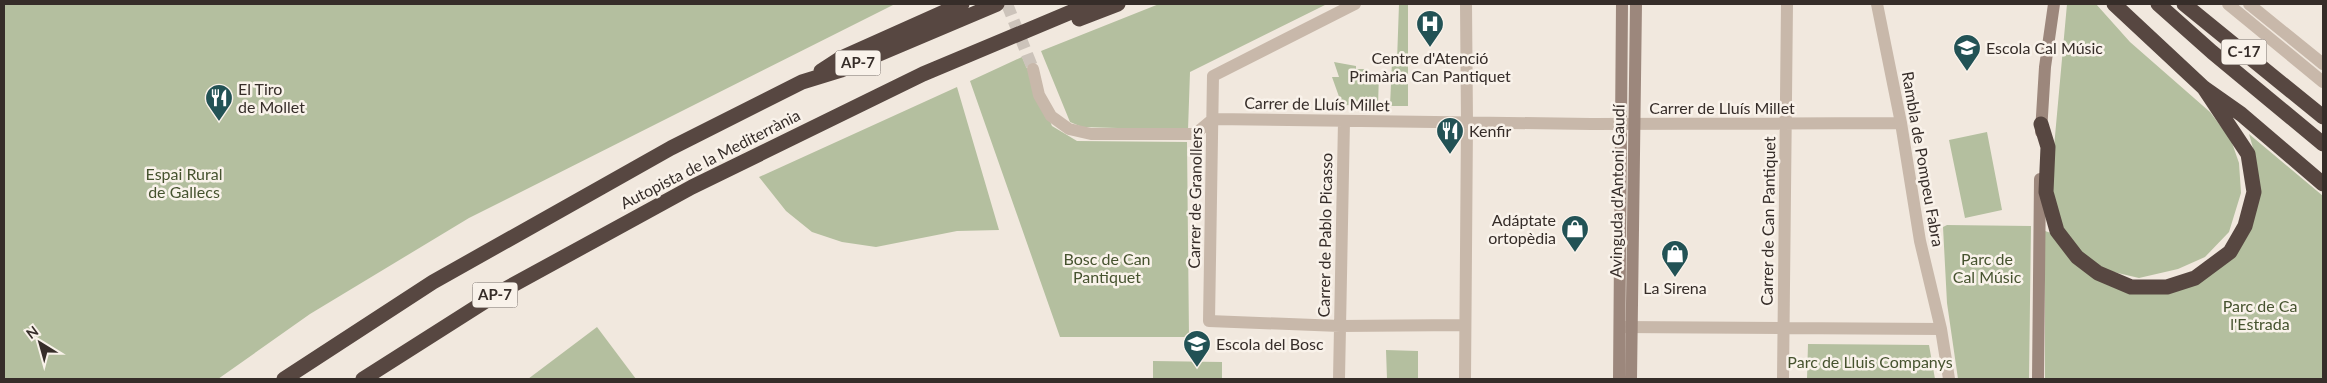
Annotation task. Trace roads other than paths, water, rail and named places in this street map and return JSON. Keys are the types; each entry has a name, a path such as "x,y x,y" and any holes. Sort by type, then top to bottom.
{"highway":[{"name":"Autopista de la Mediterrània","path":"284,379 433,282 671,148 802,82 842,70 909,35 965,10 996,4"},
{"name":"Autopista de la Mediterrània","path":"363,379 500,292 632,218 760,152 923,74 1090,4"},
{"path":"1015,35 1059,26 1118,4"},
{"path":"2114,4 2204,88 2241,114 2323,184"},
{"name":"C-17","path":"2158,4 2212,52 2323,144"},
{"name":"C-17","path":"2184,4 2323,118"},
{"path":"2041,124 2048,147 2046,192 2057,231 2077,257 2098,273 2131,287 2168,287 2194,278 2230,252 2245,226 2254,192 2248,154 2204,88"}],"street":[{"name":"Carrer de Granollers","path":"1340,326 1209,321 1213,76 1355,4"},
{"path":"1465,379 1466,4"},
{"name":"Avinguda d'Antoni Gaudí","path":"1622,4 1628,124"},
{"name":"Avinguda d'Antoni Gaudí","path":"1630,379 1626,327 1628,124 1636,4"},
{"name":"Carrer de Can Pantiquet","path":"1783,379 1787,4"},
{"name":"Rambla de Pompeu Fabra","path":"1877,4 1901,123 1920,241 1941,329 1949,379"},
{"path":"2038,379 2038,228 2041,124 2045,67 2054,4"},
{"path":"2228,4 2323,82"},
{"path":"2249,4 2323,64"},
{"path":"1033,69 1040,94 1051,116 1069,130 1091,134 1195,134 1212,119"},
{"name":"Carrer de Lluís Millet","path":"1212,119 1786,125 1901,123"},
{"name":"Carrer de Pablo Picasso","path":"1339,379 1344,121"},
{"path":"1340,326 1465,326"},
{"path":"1626,327 1941,329"},
{"name":"Avinguda d'Antoni Gaudí","path":"1620,379 1626,327"}],"tunnel":[{"path":"1007,4 1033,69"}],"place":[{"name":"Centre d'Atenció Primària Can Pantiquet","path":"1430,48"},
{"name":"Escola Cal Músic","path":"1967,72"},
{"name":"El Tiro de Mollet","path":"219,122"},
{"name":"Kenfir","path":"1450,155"},
{"name":"Adáptate ortopèdia","path":"1575,253"},
{"name":"La Sirena","path":"1675,278"},
{"name":"Escola del Bosc","path":"1197,368"}],"park label":[{"name":"Espai Rural de Gallecs","path":"184,183"},
{"name":"Bosc de Can Pantiquet","path":"1107,268"},
{"name":"Parc de Cal Músic","path":"1987,268"},
{"name":"Parc de Ca l'Estrada","path":"2260,315"},
{"name":"Parc de Lluis Companys","path":"1870,362"}]}
